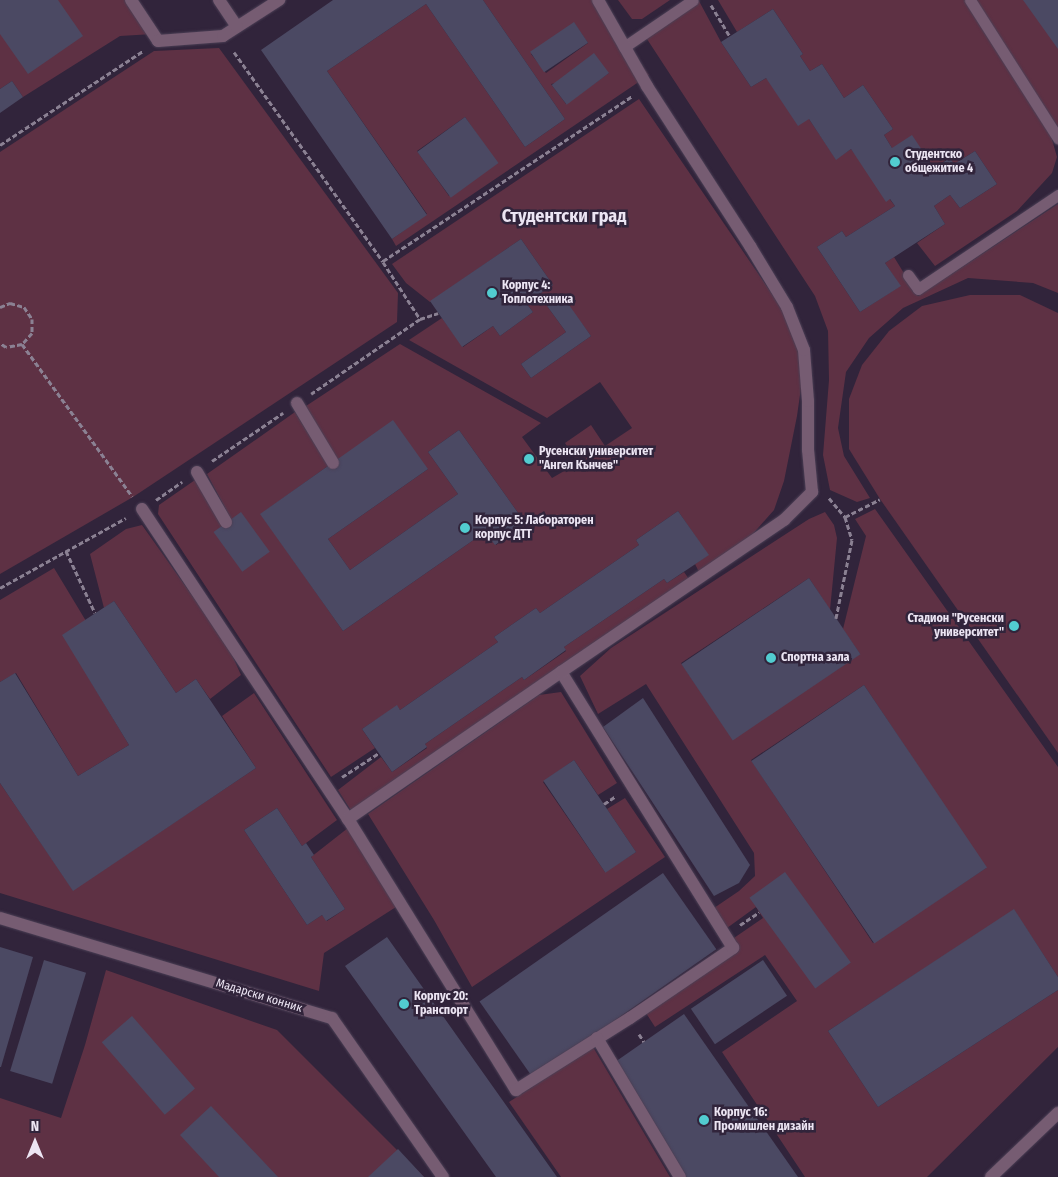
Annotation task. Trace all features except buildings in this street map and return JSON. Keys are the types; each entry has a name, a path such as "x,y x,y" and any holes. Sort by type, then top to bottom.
{"street":[{"path":"131,0 158,41 223,36 279,0"},
{"path":"219,0 236,27"},
{"path":"348,819 784,520 812,492 808,450 808,401 804,350 787,307 647,86 598,0"},
{"path":"297,403 333,463"},
{"path":"197,472 226,522"},
{"path":"142,509 348,819 516,1090 733,948 561,672"},
{"name":"Мадарски конник","path":"0,918 332,1018 443,1177"},
{"path":"597,1038 680,1177"},
{"path":"991,1177 1058,1113"}],"lane":[{"path":"624,46 693,0"},
{"path":"970,0 1058,138"},
{"path":"908,275 918,289 1058,195"}],"path":[{"path":"708,0 730,37"},
{"path":"223,36 383,262 420,319"},
{"path":"0,145 158,41"},
{"path":"383,262 647,86"},
{"path":"0,307 10,303 24,307 32,319 32,333 22,344 6,347 0,343"},
{"path":"0,588 142,509 420,319 438,313"},
{"path":"22,344 142,509"},
{"path":"812,492 828,498 845,517 852,540 836,618"},
{"path":"845,517 880,499"},
{"path":"66,551 95,613"},
{"path":"327,787 378,753"}],"shaded area":[{"path":"58,0 131,0 153,34 120,36 23,97 12,81 0,89 0,34"},
{"path":"483,0 596,0 649,75 396,246 392,239 427,214 327,71 426,4 525,147 565,119","holes":["574,23 588,43 546,73 531,54","609,73 566,104 551,84","465,117 497,163 449,196 417,151"]},
{"path":"618,0 670,0 642,19 632,19"},
{"path":"718,0 1058,0 1058,145 1051,136 1057,157 1052,173 1017,211 935,266 917,243 945,224 934,206 950,195 960,208 997,184 975,151 954,164 949,158 934,168 892,148 884,135 893,129 863,85 844,98 822,64 810,71 800,56 803,54 773,9 737,32"},
{"path":"699,1 721,42 751,87 766,78 809,119 836,159 851,149 895,206 846,237 842,231 817,247 860,312 900,286 885,263 894,257 918,296 1058,204 1058,293 1033,283 968,278 903,308 869,338 846,372 838,428 844,456 870,498 857,502 830,490 823,455 829,380 828,331 815,296 645,36"},
{"path":"219,48 398,293 397,322 133,497 0,574 0,152 154,51"},
{"path":"639,99 783,310 798,347 802,381 784,481 774,510 751,536 700,574 695,564 708,555 678,511 636,540 639,545 540,613 536,608 494,637 498,642 400,710 397,706 362,729 375,748 331,777 158,514 159,505 195,480 231,519 207,474 295,412 328,466 261,514 343,631 485,532 496,545 526,524 459,430 428,452 458,494 350,570 328,539 428,469 337,460 306,406 400,344 541,423 522,437 552,478 578,463 565,443 591,425 605,446 632,428 600,382 547,418 409,340 442,318 463,347 493,326 500,336 533,312 526,303 553,285 521,239 430,302 406,283 392,264","holes":["561,296 591,336 531,378 521,364 566,332 547,306"]},
{"name":"Стадион \"Русенски университет\"","path":"970,295 1020,295 1058,313 1058,753 880,499 849,449 849,399 862,365 889,331 922,306"},
{"path":"875,509 1058,767 1058,977 1014,910 828,1031 878,1107 1058,990 1058,1047 927,1177 805,1177 722,1052 797,1001 765,955 655,1027 646,1013 737,951 731,940 763,918 756,907 727,928 714,908 739,891 755,876 754,853 646,684 598,714 580,676 611,648 809,519 825,512 834,525 837,538 830,610 809,578 681,663 733,739 860,654 843,629 866,536 855,519","holes":["864,685 986,868 873,943 751,760"]},
{"path":"142,525 228,646 241,675 210,699 196,679 176,693 114,601 104,608 90,554 126,529"},
{"path":"54,568 86,621 63,635 129,745 78,776 16,673 0,682 0,600"},
{"path":"684,572 691,582 356,810 350,809 338,790 381,757 392,772 427,748 425,744 522,677 524,680 566,651 564,647 664,579 667,583"},
{"path":"561,692 617,783 598,795 574,760 543,782 605,872 636,852 607,809 625,798 665,857 472,987 434,920 368,814 539,695"},
{"path":"254,693 337,820 302,846 277,808 244,830 307,925 322,915 327,921 345,909 311,857 348,828 396,907 324,953 319,991 0,893 0,783 73,890 256,768 222,716"},
{"path":"106,970 277,1030 424,1177 0,1177 0,1098 61,1118 85,1045"},
{"path":"593,1047 670,1177 561,1177 509,1102"}],"place":[{"name":"Студентско общежитие 4","path":"895,162"},
{"name":"Корпус 4: Топлотехника","path":"492,293"},
{"name":"Русенски университет \"Ангел Кънчев\"","path":"529,459"},
{"name":"Корпус 5: Лабораторен корпус ДТТ","path":"465,528"},
{"name":"Стадион \"Русенски университет\"","path":"1014,626"},
{"name":"Спортна зала","path":"771,658"},
{"name":"Корпус 20: Транспорт","path":"404,1004"},
{"name":"Корпус 16: Промишлен дизайн","path":"704,1120"}],"district":[{"name":"Студентски град","path":"564,216"}]}
